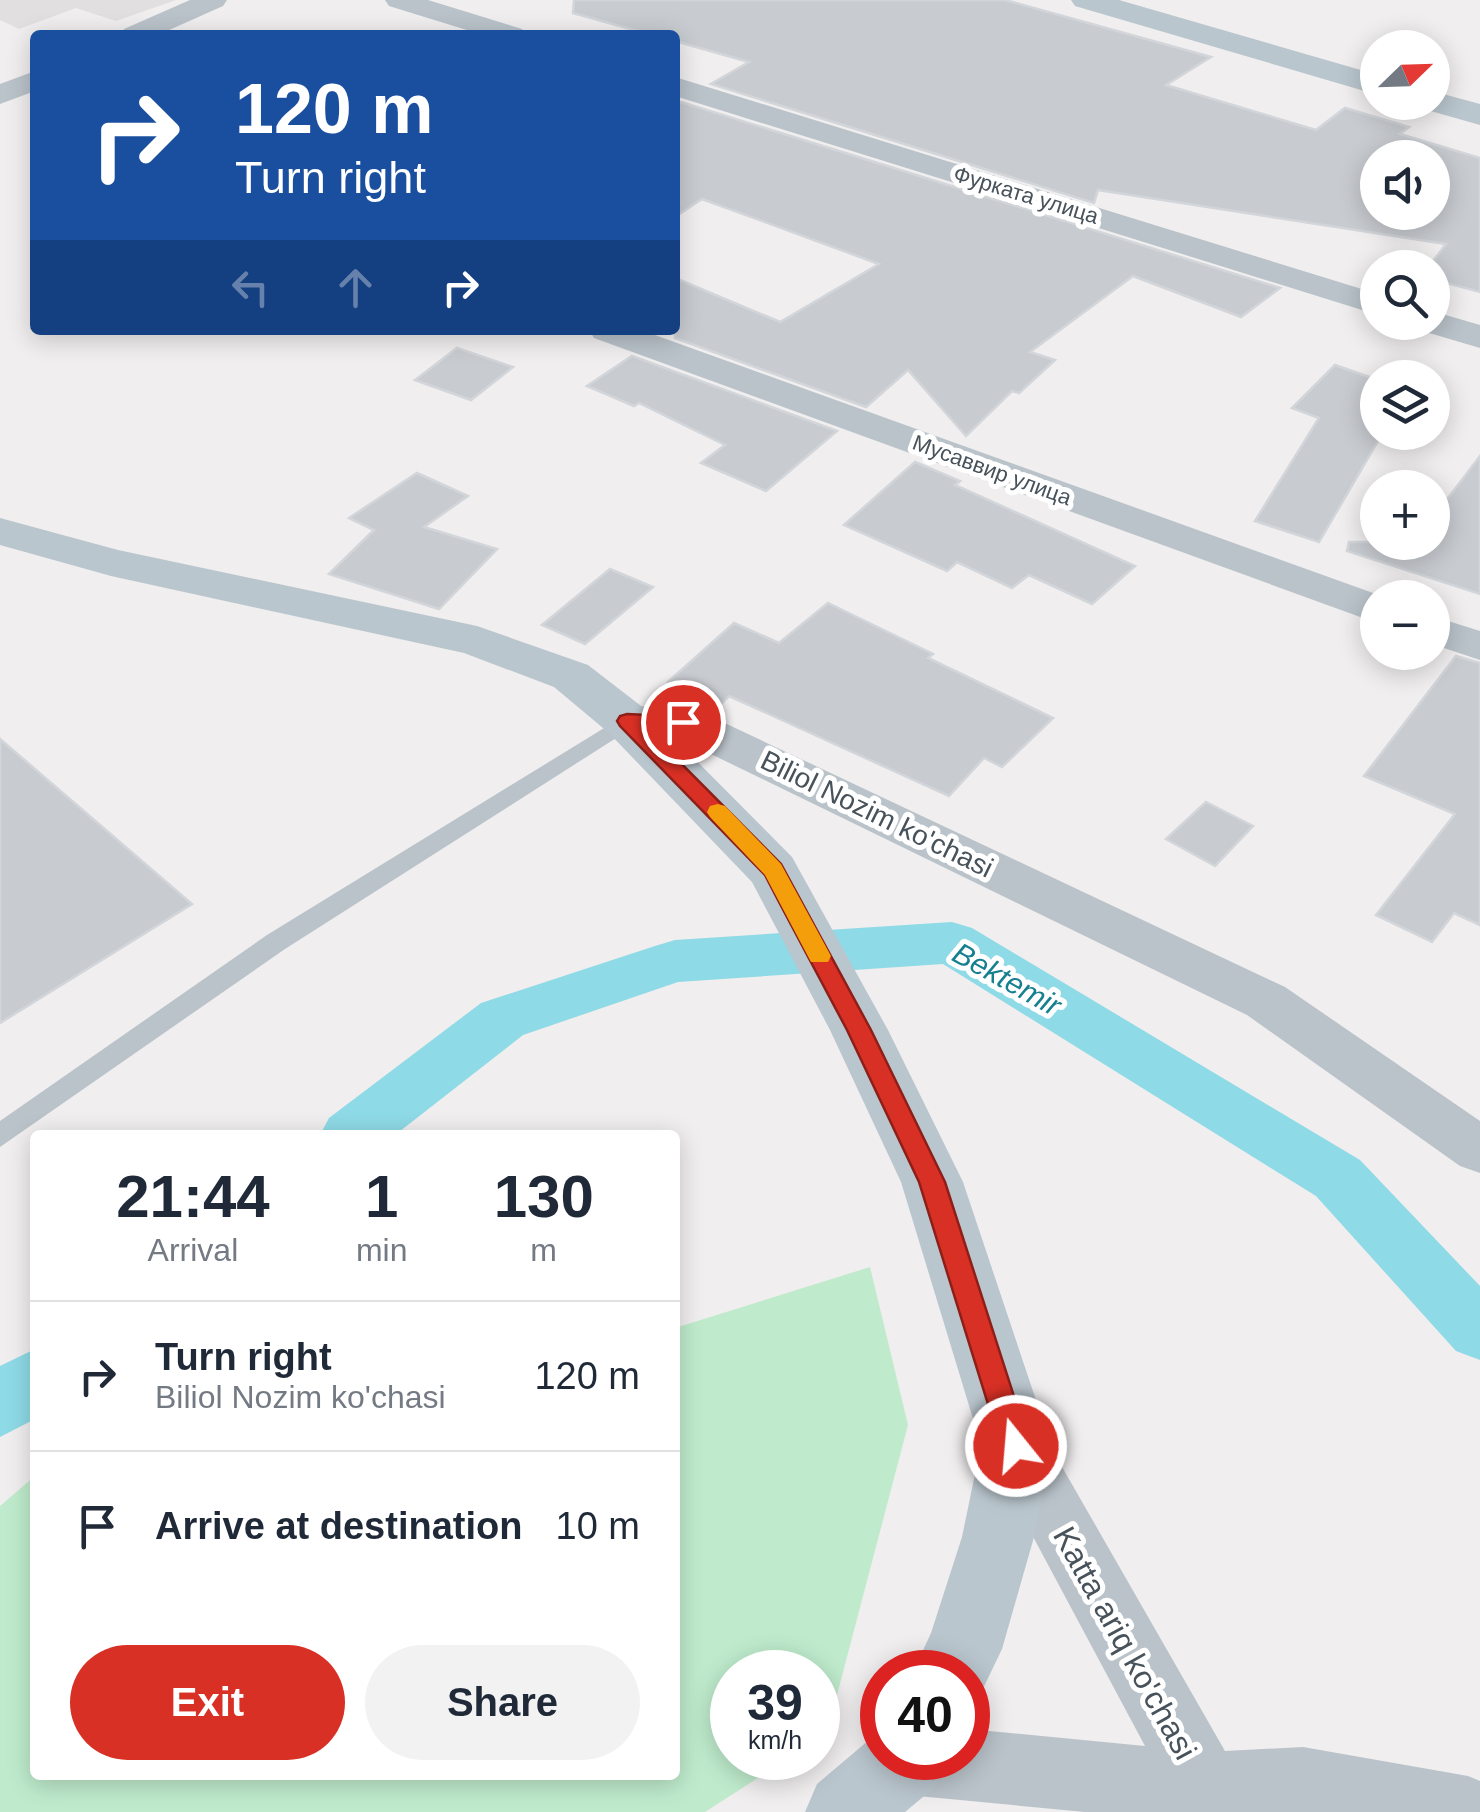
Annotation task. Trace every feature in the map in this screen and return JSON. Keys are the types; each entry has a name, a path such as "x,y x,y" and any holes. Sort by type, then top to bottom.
{"street":[{"path":"145,30 212,0"},
{"path":"399,0 496,30"},
{"path":"1086,0 1360,80"},
{"path":"1134,0 1360,65"},
{"path":"0,95 30,82"},
{"name":"Фурката улица","path":"680,88 1360,299"},
{"path":"1450,91 1480,100"},
{"path":"0,103 30,114"},
{"path":"1450,106 1480,115"},
{"path":"1450,328 1480,337"},
{"name":"Мусаввир улица","path":"621,335 1360,602"},
{"path":"0,531 111,562 477,641 571,676 627,721"},
{"path":"1450,635 1480,646"},
{"name":"Katta ariq ko'chasi","path":"627,721 773,870 859,1030 932,1182 1016,1446 1206,1788"},
{"name":"Biliol Nozim ko'chasi","path":"627,721 683,722 1266,1000 1480,1150"},
{"name":"Katta ariq ko'chasi","path":"963,1650 998,1537 1016,1446"},
{"name":"Katta ariq ko'chasi","path":"990,1766 1206,1788 1303,1783 1468,1812"},
{"name":"Katta ariq ko'chasi","path":"845,1812 882,1780"}],"lane":[{"path":"0,1136 276,942 627,721"}],"shaded area":[{"path":"0,0 176,0 116,21 76,8 19,29 0,20"}],"green space":[{"path":"870,1267 908,1425 840,1684 840,1650 710,1650 710,1780 755,1780 705,1812 0,1812 0,1506 30,1480 30,1780 680,1780 680,1326"}],"building":[{"path":"574,0 1005,0 1211,57 1166,85 1316,130 1345,108 1360,112 1360,120 1385,120 1409,127 1400,134 1420,140 1360,140 1360,230 1450,230 1450,149 1480,158 1480,292 1450,284 1450,250 1442,250 1446,244 1098,190 1094,203 711,84 749,62 680,42 680,30 634,30 573,13"},
{"path":"680,102 1280,288 1241,317 1133,276 1030,352 1055,360 1019,393 1012,391 966,436 908,370 866,407 675,338 680,335 680,280 780,322 879,264 702,199 680,214"},
{"path":"457,348 513,367 471,400 415,380"},
{"path":"632,356 837,431 766,491 701,463 725,445 639,403 634,406 587,386"},
{"path":"1335,365 1360,374 1360,450 1373,450 1319,542 1255,521 1319,418 1292,408"},
{"path":"1480,456 1480,594 1450,584 1450,580 1437,580 1375,560 1450,560 1450,495"},
{"path":"915,462 960,481 955,485 1135,566 1092,604 1029,575 1012,588 957,562 947,571 844,525"},
{"path":"417,473 468,496 424,527 497,549 439,609 329,574 374,530 349,518"},
{"path":"1349,542 1360,542 1360,555 1347,551"},
{"path":"610,569 653,587 585,644 542,625"},
{"path":"828,603 933,654 928,658 1053,718 1002,767 984,758 949,796 729,696 720,705 668,682 734,623 779,643"},
{"path":"1456,656 1480,663 1480,925 1454,913 1432,942 1376,915 1455,814 1364,776 1445,670 1450,670"},
{"path":"0,739 192,904 0,1023"},
{"path":"1206,802 1253,826 1215,866 1166,839"}],"waterway":[{"name":"Bektemir","path":"358,1130 502,1019 675,961 952,943 1338,1178 1480,1331"},
{"name":"Bektemir","path":"0,1406 30,1383"}],"slow traffic":[{"path":"718,812 773,870 819,956"}],"route":[{"path":"683,722 627,721 773,870 859,1030 932,1182 1016,1446"}]}
